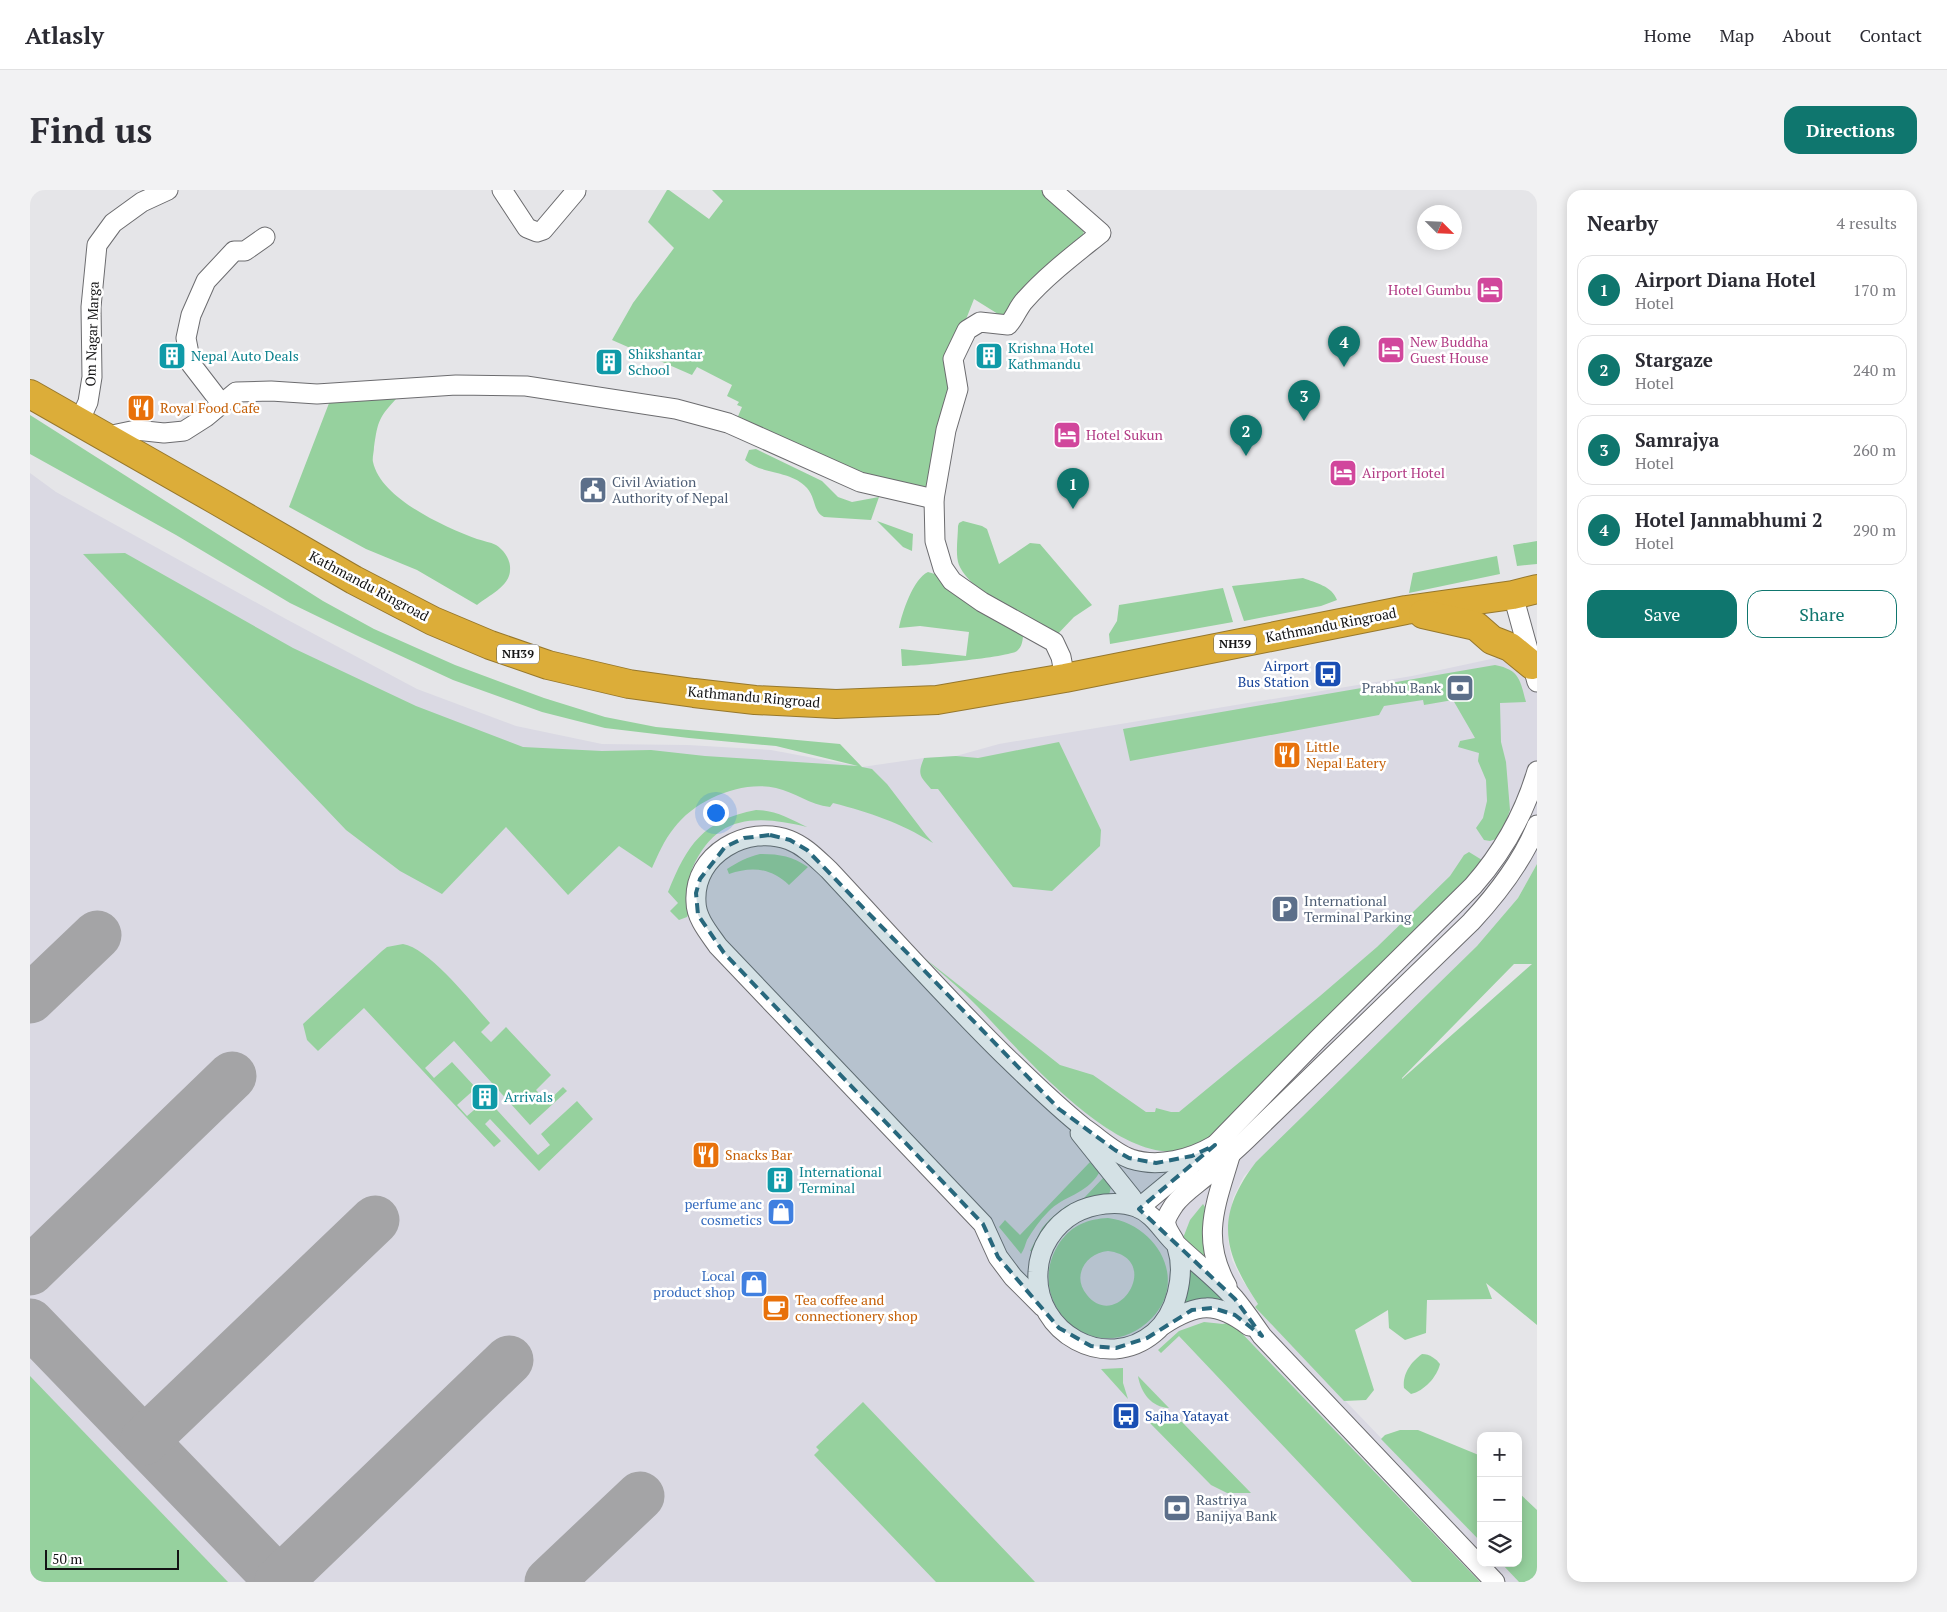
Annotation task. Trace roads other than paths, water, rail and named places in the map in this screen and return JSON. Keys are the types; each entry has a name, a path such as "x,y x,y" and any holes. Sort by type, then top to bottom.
{"highway":[{"name":"Kathmandu Ringroad","path":"30,394 363,585 433,621 490,645 548,665 629,684 694,693 755,700 836,704 937,700 1065,678 1406,610 1530,594"},
{"path":"1406,610 1476,626 1492,640 1510,647 1535,674"}],"street":[{"name":"Om Nagar Marga","path":"79,422 88,402 92,377 91,308 97,245 113,223 142,202 168,190"},
{"path":"502,190 527,228 537,232 543,230 576,191"},
{"path":"1052,190 1101,233 1024,300 1013,320 1008,325 980,322 967,330 953,358 958,389 946,430 934,500 934,541 943,568 952,581 982,602 1054,642 1061,658 1065,678"},
{"path":"221,403 191,364 186,338 190,316 206,281 234,251 246,251 266,237"},
{"path":"106,439 117,434 136,430 164,433 184,430 206,416 236,392 271,391 317,394 456,385 526,386 676,409 728,423 844,476 868,484 934,500"},
{"path":"1530,594 1535,674"},
{"path":"1162,1326 1176,1301 1179,1277 1177,1245 1166,1224 1167,1217 1174,1204 1318,1039 1474,886 1513,833 1531,791 1537,771"},
{"path":"1046,1310 1040,1295 1038,1269 1042,1250 1051,1234 1068,1218 1089,1207 1102,1204 1117,1204 1137,1207 1222,1150 1485,906 1526,850 1537,825"},
{"path":"1235,1299 1177,1245 1160,1225 1137,1207 1059,1109 976,1028 829,870 807,850 790,840 770,835 758,835 744,838 725,847 714,856 706,867 696,893 696,903 698,915 718,946 983,1224 998,1257 1013,1277 1046,1310 1059,1328 1068,1336 1091,1346 1116,1348 1137,1343 1162,1326 1192,1310 1213,1308 1235,1315 1262,1336"},
{"path":"1059,1109 1114,1150 1142,1162 1156,1163 1180,1159 1202,1152 1222,1150"},
{"path":"1222,1150 1211,1240 1218,1267 1235,1299 1262,1336 1495,1582"}],"place":[{"name":"Hotel Gumbu","path":"1490,290"},
{"name":"New Buddha Guest House","path":"1391,350"},
{"name":"Nepal Auto Deals","path":"172,356"},
{"name":"Krishna Hotel Kathmandu","path":"989,356"},
{"name":"Shikshantar School","path":"609,362"},
{"name":"Hotel Janmabhumi 2","path":"1344,367"},
{"name":"Royal Food Cafe","path":"141,408"},
{"name":"Samrajya","path":"1304,421"},
{"name":"Hotel Sukun","path":"1067,435"},
{"name":"Stargaze","path":"1246,456"},
{"name":"Airport Hotel","path":"1343,473"},
{"name":"Civil Aviation Authority of Nepal","path":"593,490"},
{"name":"Airport Diana Hotel","path":"1073,509"},
{"name":"Airport Bus Station","path":"1328,674"},
{"name":"Prabhu Bank","path":"1460,688"},
{"name":"Little Nepal Eatery","path":"1287,755"},
{"name":"International Terminal Parking","path":"1285,909"},
{"name":"Arrivals","path":"485,1097"},
{"name":"Snacks Bar","path":"706,1155"},
{"name":"International Terminal","path":"780,1180"},
{"name":"perfume anc cosmetics","path":"781,1212"},
{"name":"Local product shop","path":"754,1284"},
{"name":"Tea coffee and connectionery shop","path":"776,1308"},
{"name":"Sajha Yatayat","path":"1126,1416"},
{"name":"Rastriya Banijya Bank","path":"1177,1508"}]}
